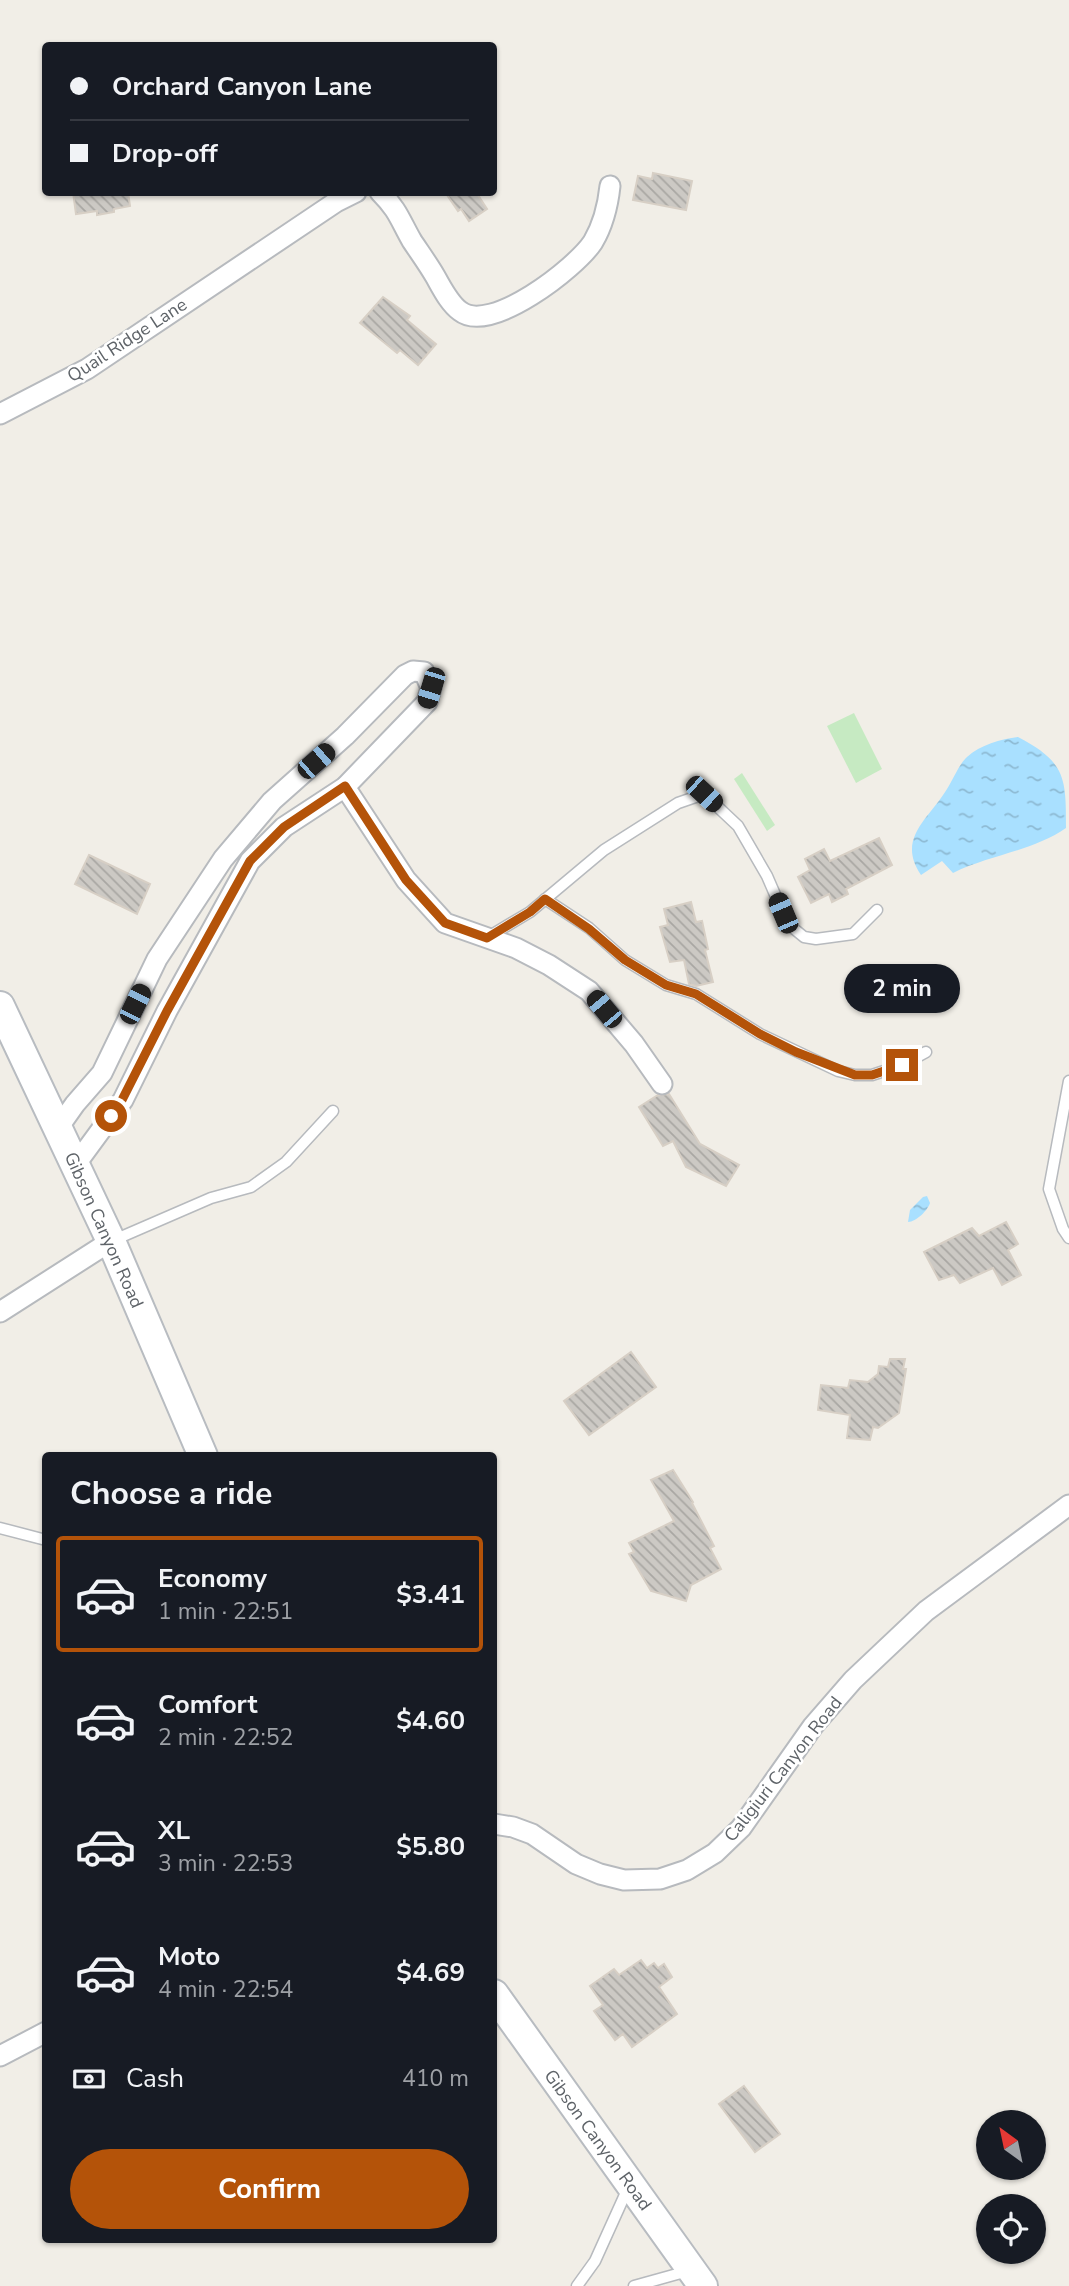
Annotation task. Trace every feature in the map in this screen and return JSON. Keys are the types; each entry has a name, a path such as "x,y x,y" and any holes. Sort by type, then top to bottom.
{"main road":[{"name":"Gibson Canyon Road","path":"0,1006 111,1241 201,1452"},
{"name":"Gibson Canyon Road","path":"497,1998 697,2278"}],"street":[{"path":"384,196 395,206 411,238 448,298 460,312 472,317 490,316 527,297 550,284 573,265 593,241 608,204 610,186"},
{"name":"Quail Ridge Lane","path":"0,414 87,369 348,196"},
{"path":"58,1128 102,1073 157,959 223,859 272,801 345,736 405,675 413,671 424,672 431,688 427,702 345,786 284,827 250,861 167,1011 122,1100 76,1164"},
{"path":"345,786 406,880 445,923 516,948 549,965 589,991 634,1044 662,1084"},
{"path":"0,1312 111,1241"},
{"name":"Caligiuri Canyon Road","path":"497,1824 532,1834 576,1864 624,1880 660,1879 687,1870 715,1853 740,1828 813,1726 853,1680 926,1611 1069,1505"},
{"path":"0,2056 42,2034"}],"lane":[{"path":"487,938 530,912 604,850 678,803 704,794 738,826 767,876 783,913 793,928 804,937 827,939 853,934 877,910"},
{"path":"545,899 589,929 625,960 666,985 696,994 760,1034 838,1070 855,1075 872,1075 902,1065 926,1052"},
{"path":"1069,1082 1049,1189 1063,1229 1069,1238"},
{"path":"111,1241 211,1198 251,1187 286,1162 333,1111"},
{"path":"0,1528 42,1539"},
{"path":"577,2286 596,2261 630,2184"},
{"path":"634,2286 697,2278"}],"green space":[{"path":"854,713 882,769 856,783 827,726"},
{"path":"742,773 775,825 767,831 734,779"}],"water":[{"path":"1018,737 1046,755 1060,773 1065,796 1066,828 1025,848 953,873 942,861 921,875 914,862 913,839 961,764 984,746"},
{"path":"927,1196 930,1203 927,1209 918,1218 908,1222 910,1210"}],"building":[{"path":"653,173 692,181 686,210 633,200 638,176 652,179"},
{"path":"74,196 129,196 130,206 114,209 114,212 97,215 97,211 76,214"},
{"path":"448,196 479,196 487,209 469,221 461,209 458,211"},
{"path":"383,297 410,316 407,320 436,344 418,365 400,350 397,353 360,323"},
{"path":"879,838 892,865 846,889 848,894 832,902 829,894 811,903 798,877 810,870 805,859 824,849 830,861"},
{"path":"89,855 150,884 137,914 75,884"},
{"path":"691,902 696,922 702,921 708,949 705,950 713,982 696,986 689,984 684,960 670,962 660,927 668,925 664,909"},
{"path":"669,1094 700,1144 739,1165 726,1186 686,1167 673,1141 663,1146 639,1107 658,1095"},
{"path":"1006,1222 1018,1244 1008,1250 1021,1275 1002,1285 993,1268 960,1283 954,1275 939,1280 924,1252 972,1228 979,1236"},
{"path":"631,1352 656,1387 589,1435 564,1401"},
{"path":"890,1359 905,1359 899,1413 878,1428 873,1427 870,1440 847,1438 850,1415 818,1410 821,1385 848,1388 850,1380 868,1382 878,1374 879,1366 888,1367"},
{"path":"673,1470 693,1502 714,1546 710,1548 721,1569 691,1585 686,1601 651,1591 629,1554 634,1552 629,1543 674,1521 651,1480"},
{"path":"641,1960 647,1968 654,1963 658,1968 664,1964 672,1977 659,1987 677,2014 632,2047 623,2034 615,2040 594,2011 603,2005 590,1986 614,1969 619,1975"},
{"path":"744,2086 780,2134 755,2152 719,2104"}],"route":[{"path":"111,1116 250,861 284,827 345,786 406,880 445,923 487,938 530,912 545,899 589,929 625,960 666,985 696,994 760,1034 796,1052 855,1075 872,1075 902,1065"}]}
